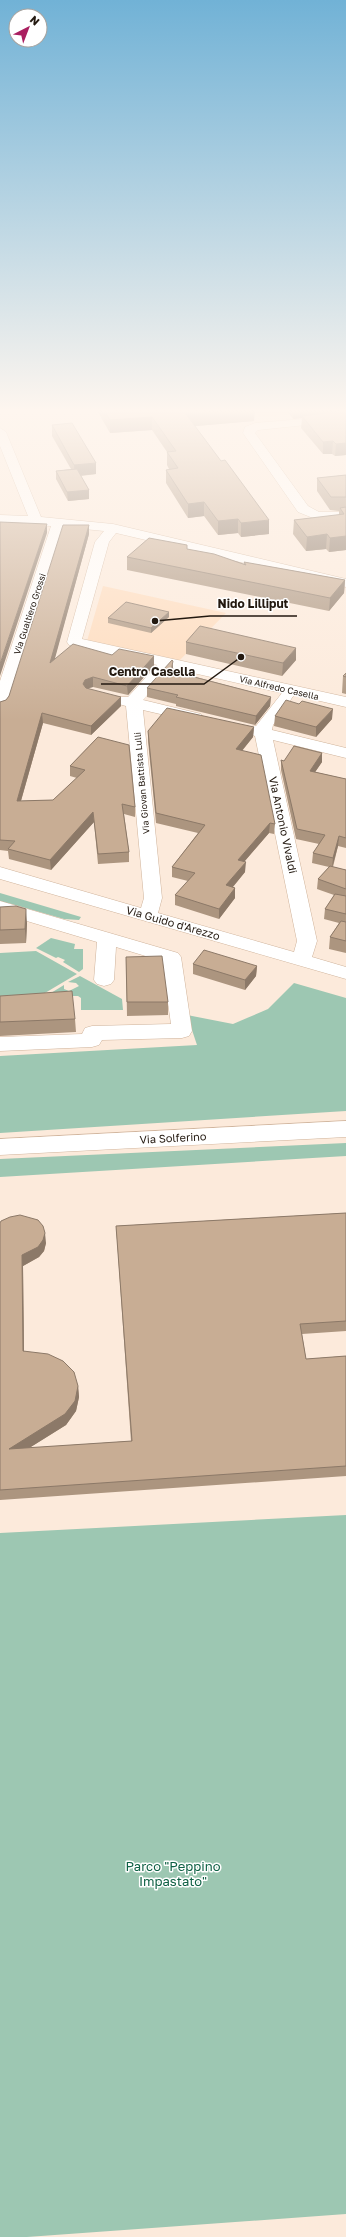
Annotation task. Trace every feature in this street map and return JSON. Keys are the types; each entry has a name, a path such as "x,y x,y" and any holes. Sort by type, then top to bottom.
{"street":[{"path":"33,511 35,516 33,521"},
{"path":"306,511 310,515 321,517 346,516"},
{"path":"0,519 59,522 113,528 346,583"},
{"name":"Via Gualtiero Grossi","path":"0,705 59,522"},
{"name":"Via Alfredo Casella","path":"113,528 102,542 74,642 346,702"},
{"path":"134,703 137,695 168,662"},
{"path":"107,696 210,721"},
{"path":"263,733 265,724 287,696"},
{"name":"Via Giovan Battista Lulli","path":"134,703 153,898 148,915"},
{"path":"233,726 346,753"},
{"name":"Via Antonio Vivaldi","path":"263,733 307,941 301,960"},
{"name":"Via Guido d'Arezzo","path":"0,873 346,973"},
{"path":"91,926 111,905"},
{"path":"0,907 91,926 107,938 171,957 182,1030 92,1033 92,1040 0,1044"},
{"path":"104,980 107,938"},
{"name":"Via Solferino","path":"0,1147 346,1129"}],"shaded area":[{"path":"103,586 226,613 178,662 87,641"}],"green space":[{"path":"0,893 81,917 79,920 64,919 8,903 0,903"},
{"path":"51,938 75,944 74,949 83,949 83,969 79,972 63,962 65,960 58,957 56,958 36,948"},
{"path":"36,951 77,974 23,1006 0,1007 0,953"},
{"path":"80,976 122,999 123,1010 81,1010 81,998 78,996 46,996 64,985 64,989 69,991 79,986 76,983 68,982"},
{"path":"294,983 346,998 346,1111 0,1133 0,1056 197,1045 187,1015 233,1024 268,1009"},
{"path":"346,1143 346,1156 0,1177 0,1159"},
{"name":"Parco \"Peppino Impastato\"","path":"346,1515 346,2214 27,2237 0,2237 0,1533"}],"building":[{"path":"211,511 263,511 269,520 241,523 238,519 218,521"},
{"path":"342,511 346,511 346,536 330,538 327,534 307,537 294,520 344,514"},
{"path":"0,522 47,524 0,664"},
{"path":"63,525 89,525 50,663 73,644 112,655 119,649 154,656 127,686 93,677 85,680 83,684 86,688 121,697 91,726 42,713 17,801 53,800 85,770 70,766 98,737 129,745 135,807 122,804 129,852 98,854 93,812 50,860 8,849 15,841 0,840 0,702 6,700 9,696"},
{"path":"149,538 187,545 187,549 214,554 246,565 244,562 345,580 330,598 127,557"},
{"path":"126,602 169,612 151,628 108,618"},
{"path":"200,626 296,648 283,663 186,642"},
{"path":"172,660 171,671 271,697 256,716 176,697 178,695 147,688"},
{"path":"286,700 299,704 302,701 333,709 316,727 275,716"},
{"path":"167,708 254,727 236,749 261,755 275,824 270,823 238,860 246,862 226,885 235,888 219,909 175,895 195,873 172,867 205,825 156,813 148,731"},
{"path":"294,746 322,753 310,771 346,779 346,838 339,836 333,858 313,853 325,835 297,829 281,760 284,761"},
{"path":"330,866 346,870 346,889 318,879"},
{"path":"335,894 346,896 346,914 325,909"},
{"path":"16,906 26,909 25,929 0,930 0,907"},
{"path":"341,921 346,922 346,941 330,937"},
{"path":"204,950 257,966 245,980 193,964"},
{"path":"162,956 168,1002 127,1002 126,957"},
{"path":"72,991 75,1019 0,1022 0,996"},
{"path":"346,1213 346,1321 300,1324 306,1359 346,1356 346,1466 0,1490 1,1221 20,1215 38,1220 43,1226 45,1233 43,1240 38,1247 22,1255 23,1351 48,1354 63,1361 74,1372 78,1386 75,1401 65,1414 9,1449 132,1441 116,1226"}],"place":[{"name":"Nido Lilliput","path":"155,621"},
{"name":"Centro Casella","path":"241,657"}]}
